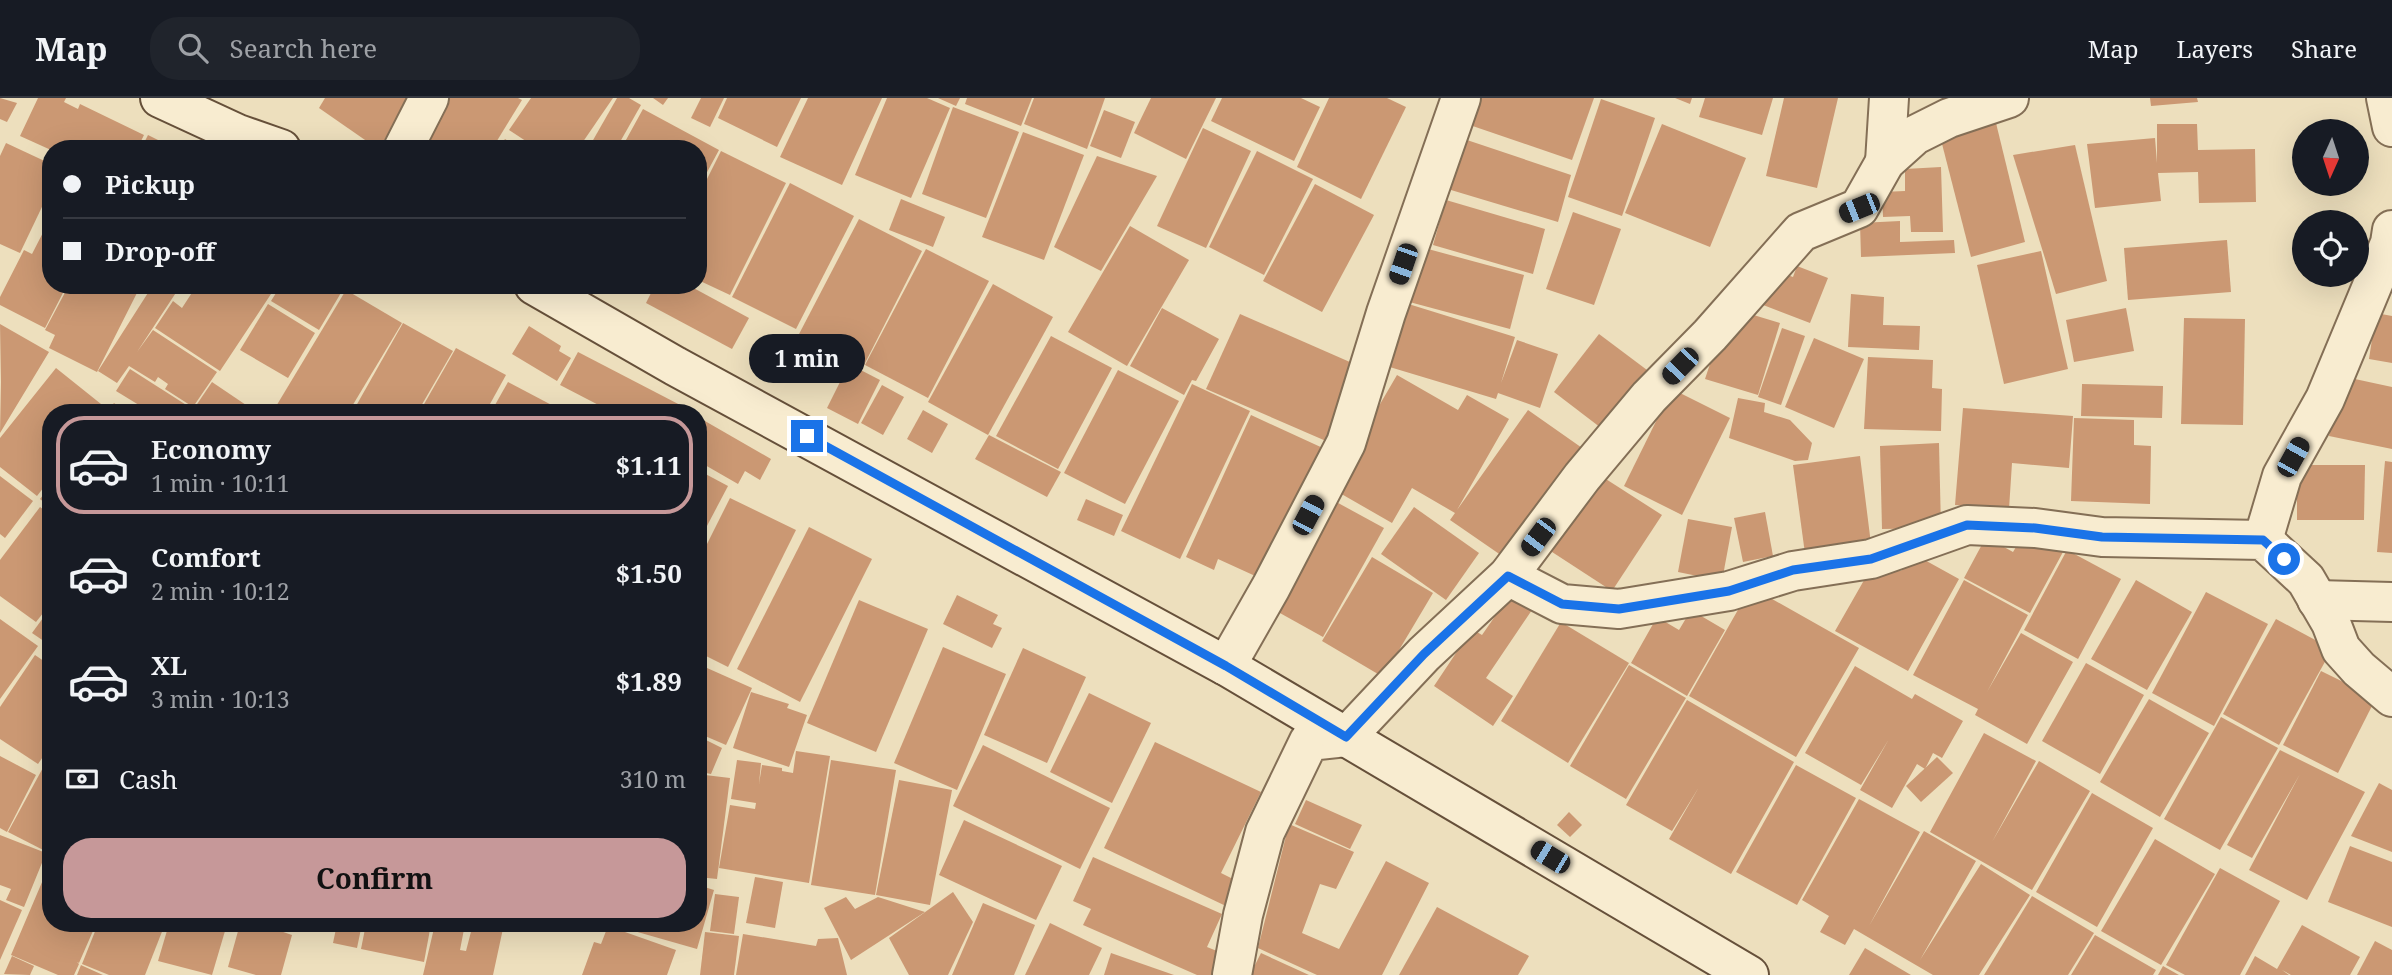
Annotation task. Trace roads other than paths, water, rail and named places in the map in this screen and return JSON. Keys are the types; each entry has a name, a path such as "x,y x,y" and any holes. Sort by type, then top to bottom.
{"street":[{"path":"160,98 255,140"},
{"path":"408,140 429,98"},
{"path":"1226,666 1271,587 1346,443 1386,313 1461,98"},
{"path":"1885,162 1889,98"},
{"path":"1233,975 1253,871 1265,832 1309,741 1346,737 1424,654 1508,576 1582,477 1649,397 1710,335 1801,232 1859,208 1885,162 1914,135 1949,118 2009,98"},
{"path":"2386,98 2392,127"},
{"path":"2263,540 2282,476 2325,399 2390,243 2392,230"},
{"path":"550,294 675,366 1226,666 1749,975"},
{"path":"1508,576 1562,604 1619,609 1729,591 1793,570 1871,559 1967,525 2035,528 2102,537 2263,540 2306,580 2331,624 2341,649 2359,669 2392,697"},
{"path":"2317,600 2392,602"}]}
